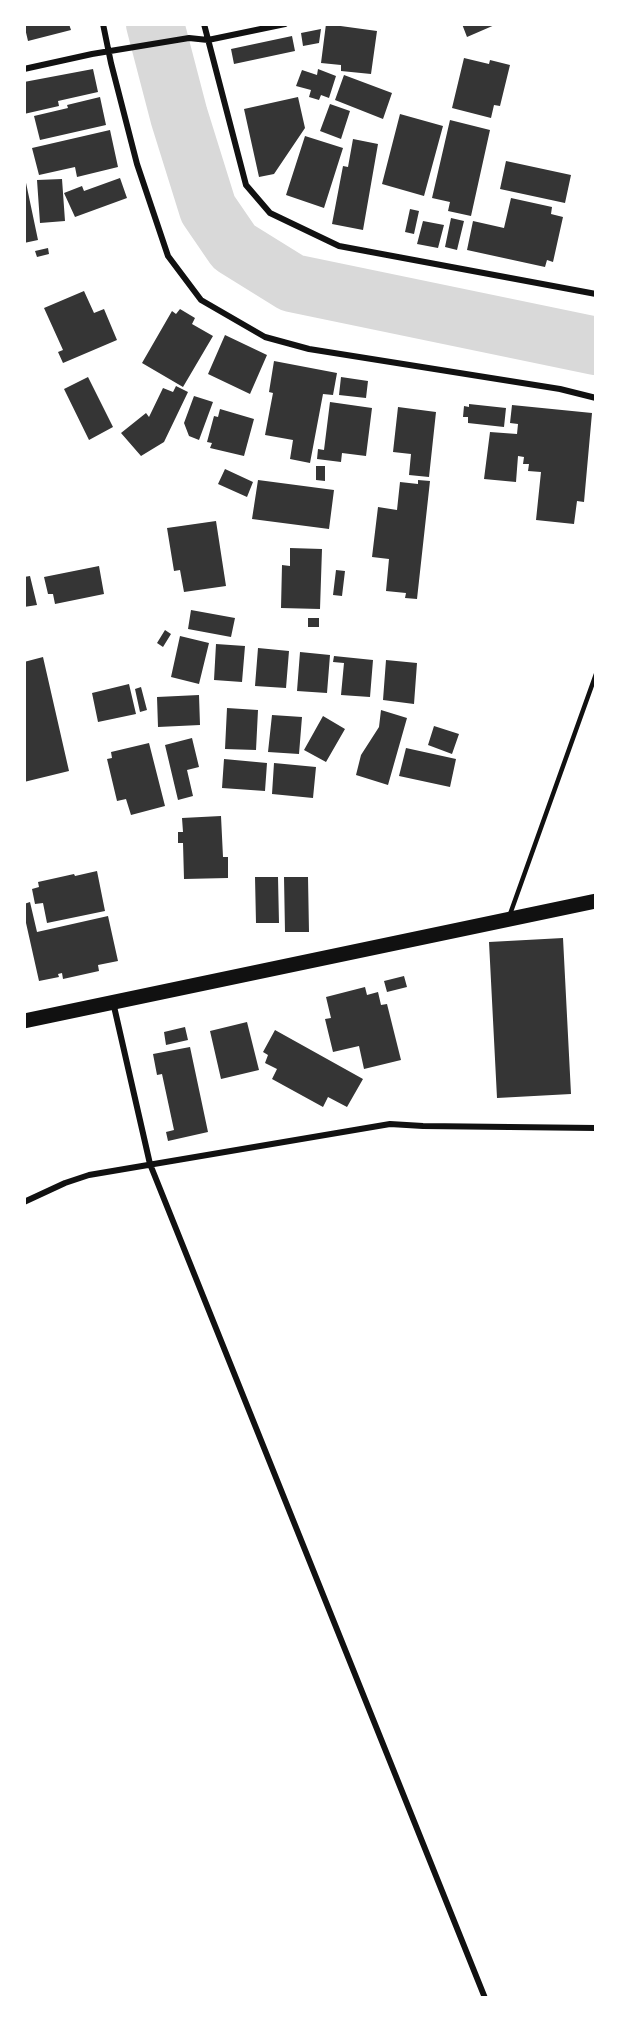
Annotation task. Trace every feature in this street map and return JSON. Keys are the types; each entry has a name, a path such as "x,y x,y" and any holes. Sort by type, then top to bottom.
{"main road":[{"path":"24,1021 596,901"}],"street":[{"path":"103,24 137,164 168,256 201,300 265,337 309,349 560,388 596,398"},
{"path":"204,24 246,185 270,213 339,246 596,294"},
{"path":"24,69 189,38 208,40 285,24"},
{"path":"113,1002 150,1164 485,1998"},
{"path":"24,1202 65,1183 89,1175 390,1124 596,1128"}],"lane":[{"path":"508,920 596,674"}],"building":[{"path":"24,24 69,24 71,30 28,41"},
{"path":"326,24 377,31 371,74 341,71 341,65 321,63"},
{"path":"462,24 497,24 467,37"},
{"path":"321,29 319,43 303,46 301,33"},
{"path":"292,36 295,51 234,64 231,49"},
{"path":"464,58 489,64 490,60 510,65 500,106 494,105 491,118 452,108"},
{"path":"93,69 98,92 58,101 59,106 24,114 24,82"},
{"path":"318,69 336,76 329,98 321,95 319,100 309,97 311,90 296,86 302,70 317,75"},
{"path":"344,75 392,93 383,119 335,100"},
{"path":"100,97 106,125 40,140 34,116"},
{"path":"298,97 305,128 274,174 259,177 244,109"},
{"path":"330,104 350,111 341,139 320,131"},
{"path":"400,114 443,126 424,196 382,184"},
{"path":"450,120 490,130 471,216 448,211 450,202 432,198"},
{"path":"110,130 118,167 77,177 75,167 39,175 32,148"},
{"path":"305,136 343,148 324,208 286,195"},
{"path":"353,139 378,144 363,230 332,224 343,166 348,167"},
{"path":"506,161 571,175 565,203 500,189"},
{"path":"120,178 127,198 75,217 64,193 82,186 84,191"},
{"path":"24,179 38,240 24,243"},
{"path":"62,179 65,221 40,223 37,180"},
{"path":"511,198 552,207 551,214 563,217 553,262 547,260 545,267 467,250 473,221 504,228"},
{"path":"410,209 419,211 414,234 405,232"},
{"path":"451,218 464,221 457,250 445,247"},
{"path":"423,221 444,225 438,248 417,244"},
{"path":"48,248 49,254 37,257 35,251"},
{"path":"84,291 94,313 104,309 117,340 63,363 58,352 63,350 44,308"},
{"path":"180,309 195,318 192,324 213,336 183,387 142,363 172,311 176,314"},
{"path":"225,335 267,355 250,394 208,374"},
{"path":"274,361 337,373 333,395 323,394 310,463 290,459 293,440 265,435 273,393 269,392"},
{"path":"88,377 113,427 89,440 64,389"},
{"path":"341,377 368,381 366,398 339,395"},
{"path":"176,386 188,392 164,442 141,456 121,433 146,413 149,417 163,388 173,392"},
{"path":"194,396 213,402 199,440 189,436 184,423"},
{"path":"330,402 372,408 366,456 342,453 341,462 317,459 318,449 324,450"},
{"path":"469,404 506,408 504,427 468,423 468,417 463,417 464,406 469,407"},
{"path":"512,405 592,413 584,502 577,501 574,524 536,520 541,472 528,471 529,464 523,464 524,457 518,456 516,482 484,479 490,432 517,434 518,424 510,423"},
{"path":"398,407 436,412 429,477 409,475 411,454 393,452"},
{"path":"220,409 254,419 244,456 210,448 212,443 207,442 214,416 218,417"},
{"path":"316,466 325,466 325,481 316,480"},
{"path":"225,469 253,482 247,497 218,484"},
{"path":"258,480 334,490 329,529 252,519"},
{"path":"418,480 430,481 417,599 405,598 406,593 386,591 389,559 372,557 378,507 397,510 400,482 418,484"},
{"path":"216,521 226,586 184,592 180,570 174,571 167,528"},
{"path":"290,548 322,549 320,609 281,608 282,565 290,566"},
{"path":"99,566 104,594 55,604 53,594 48,594 44,577"},
{"path":"336,570 345,571 342,596 333,595"},
{"path":"30,576 37,605 24,607 24,577"},
{"path":"191,610 235,618 231,637 188,629"},
{"path":"308,618 319,618 319,627 308,627"},
{"path":"165,630 171,634 163,647 157,643"},
{"path":"180,636 209,643 199,684 171,677"},
{"path":"216,644 245,646 242,682 214,680"},
{"path":"258,648 289,651 286,688 255,686"},
{"path":"300,652 330,655 327,693 297,691"},
{"path":"334,656 373,660 370,697 341,695 344,663 333,662"},
{"path":"43,657 69,771 24,782 24,662"},
{"path":"386,660 417,663 414,704 383,700"},
{"path":"129,684 136,714 98,722 92,693"},
{"path":"141,687 147,710 140,712 135,689"},
{"path":"199,695 200,725 158,727 157,697"},
{"path":"227,708 258,710 256,750 225,749"},
{"path":"381,710 407,718 388,785 356,775 361,755 379,727"},
{"path":"272,715 302,717 299,754 268,752"},
{"path":"323,716 345,729 326,762 304,750"},
{"path":"434,726 459,734 452,754 428,745"},
{"path":"192,738 199,767 187,770 193,796 178,800 165,745"},
{"path":"149,743 165,806 131,815 126,799 117,801 107,759 112,758 111,752"},
{"path":"406,748 456,759 450,787 399,776"},
{"path":"224,759 267,763 265,791 222,788"},
{"path":"274,763 316,767 313,798 272,794"},
{"path":"221,816 223,857 228,857 228,878 184,879 183,843 178,843 178,832 183,832 182,818"},
{"path":"97,871 105,911 47,923 43,903 35,904 32,889 39,887 38,882"},
{"path":"255,877 278,877 279,923 256,923"},
{"path":"284,877 308,877 309,932 285,932"},
{"path":"30,902 37,932 108,916 118,961 98,965 99,971 63,979 62,973 58,974 59,977 39,981 24,914 24,904"},
{"path":"563,938 571,1094 497,1098 489,942"},
{"path":"404,976 407,987 387,992 384,981"},
{"path":"365,987 367,995 378,992 381,1005 387,1004 401,1060 364,1069 359,1046 333,1052 325,1019 331,1018 326,997"},
{"path":"247,1022 259,1070 221,1079 210,1031"},
{"path":"185,1027 188,1040 166,1045 164,1032"},
{"path":"275,1030 363,1079 347,1107 328,1097 323,1107 272,1079 277,1069 265,1063 268,1055 263,1052"},
{"path":"190,1047 208,1132 168,1141 166,1132 174,1130 162,1074 157,1075 153,1054"}],"waterway":[{"path":"155,24 179,116 208,209 234,247 292,283 596,346"}]}
